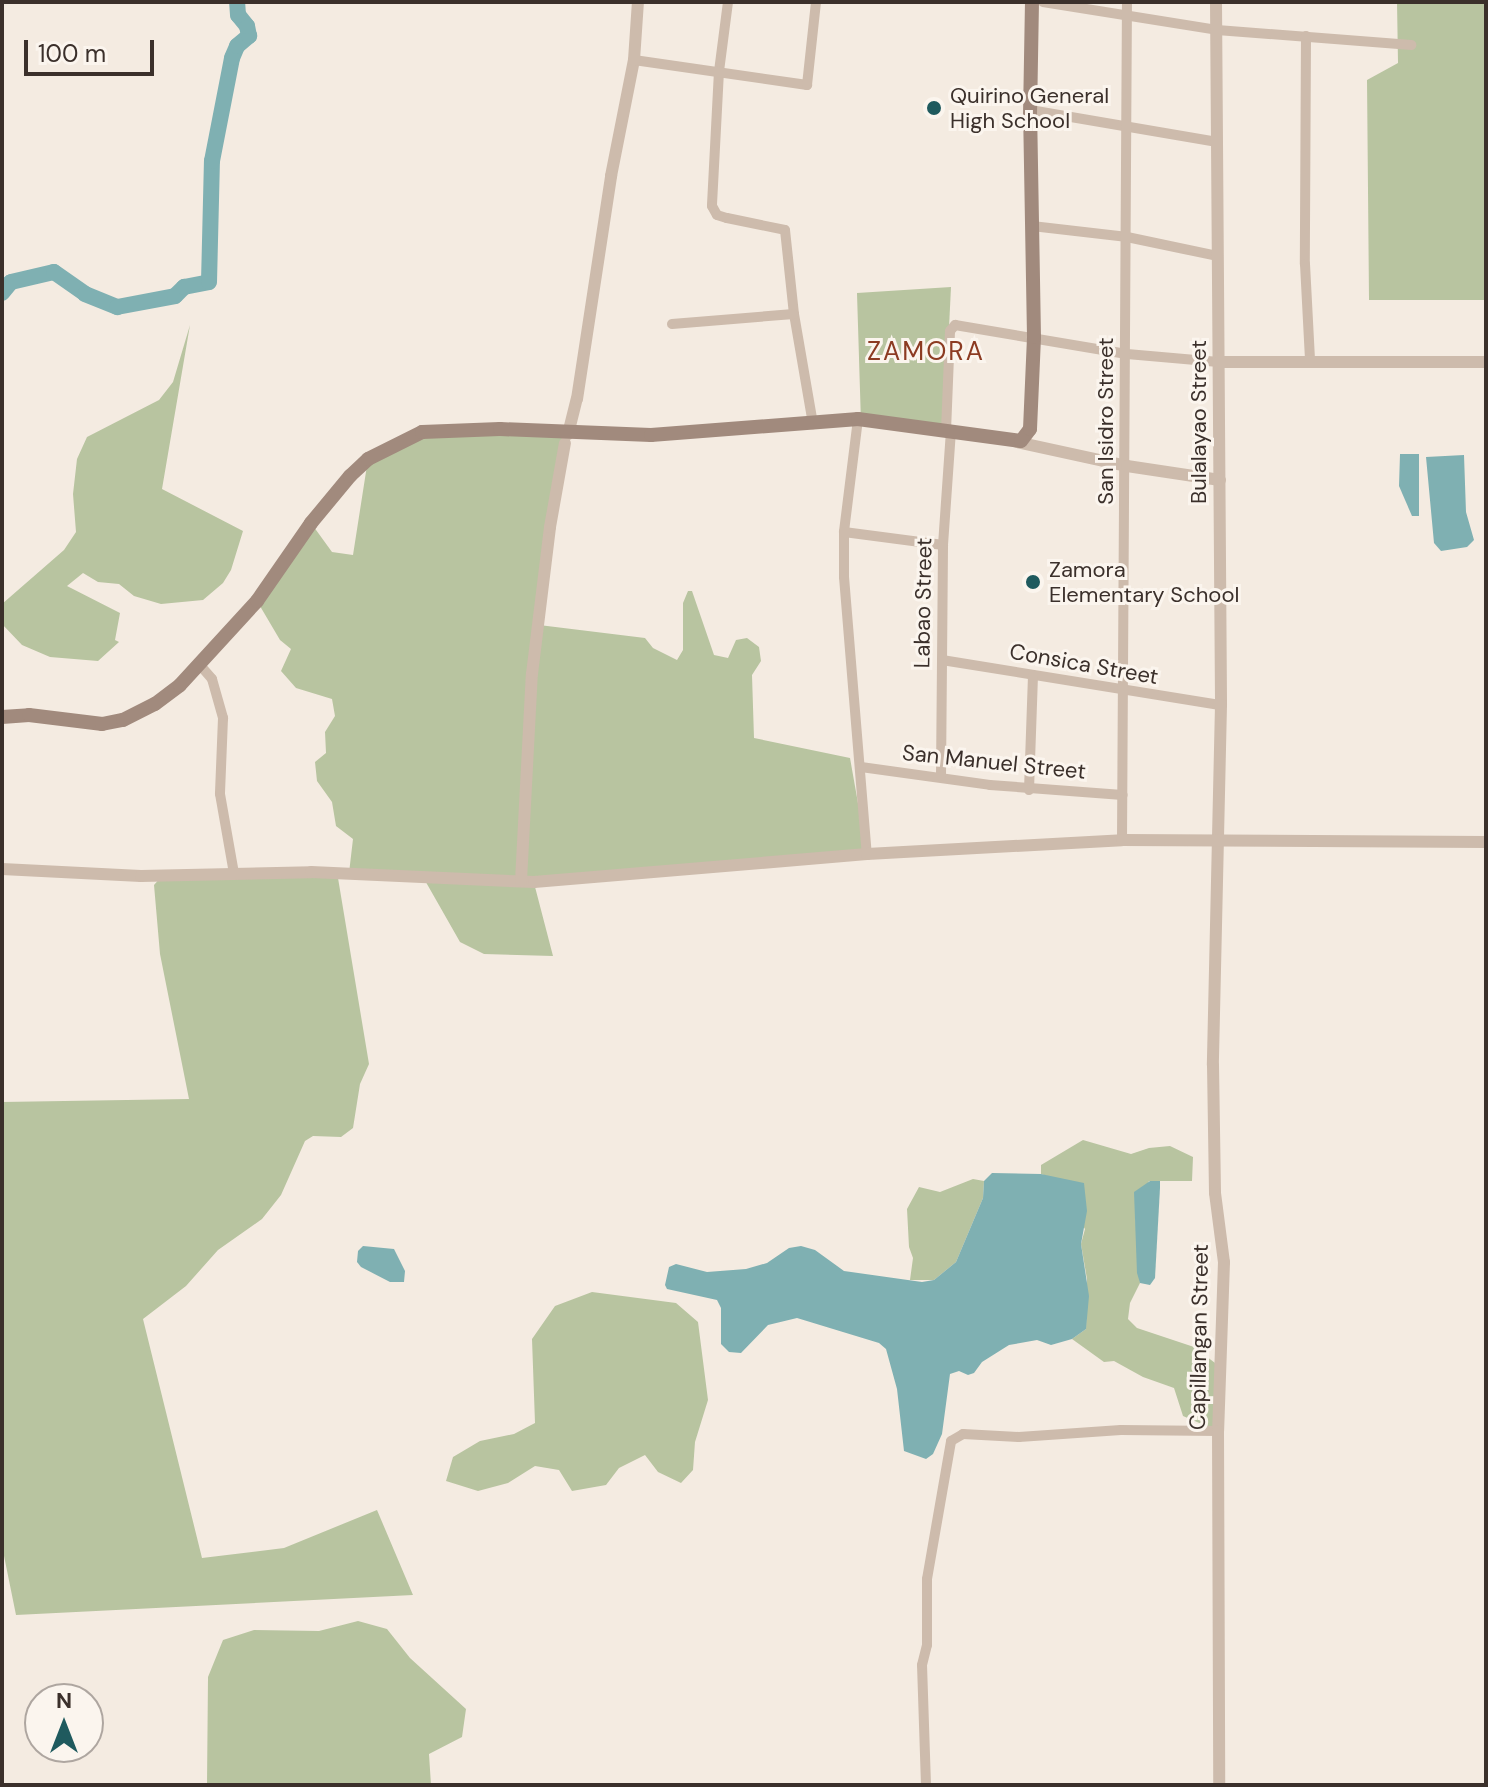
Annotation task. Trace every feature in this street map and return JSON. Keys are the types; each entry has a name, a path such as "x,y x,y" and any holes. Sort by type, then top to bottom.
{"main road":[{"path":"2,717 29,715 102,724 123,720 155,704 199,664 257,601 311,523 368,459 422,432 500,429 566,438 651,435 858,419 1017,442 1030,429 1034,337 1030,110 1032,2"}],"street":[{"path":"521,881 532,674 550,527 566,438 577,399 611,176 634,60 638,2"},
{"path":"728,2 719,71 712,206 717,215 785,230 794,314 813,424"},
{"path":"634,60 807,85 816,2"},
{"path":"1043,2 1217,30 1411,45"},
{"name":"San Isidro Street","path":"1122,840 1127,466 1124,128 1127,2"},
{"name":"Bulalayao Street","path":"1216,2 1221,705 1219,842"},
{"path":"1306,36 1305,264 1310,361"},
{"path":"1030,110 1217,142"},
{"path":"1032,226 1127,237 1217,256"},
{"path":"672,324 794,314"},
{"name":"Labao Street","path":"941,776 943,545 953,327 964,325 1034,337"},
{"path":"1034,337 1127,354 1219,362 1486,362"},
{"path":"858,419 844,532 847,632 867,854"},
{"path":"1017,442 1127,466 1220,480"},
{"path":"844,532 943,545"},
{"name":"Consica Street","path":"942,660 1221,705"},
{"path":"199,664 212,679 223,718 220,783 234,873"},
{"path":"1029,789 1033,675"},
{"name":"San Manuel Street","path":"861,767 1029,789 1123,795"},
{"path":"2,869 141,876 324,872 521,881 589,879 867,854 1122,840 1486,842"},
{"name":"Capillangan Street","path":"1219,842 1213,1065 1215,1193 1224,1262 1218,1431 1219,1785"},
{"path":"926,1785 922,1665 927,1645 927,1579 938,1531 951,1441 963,1434 1019,1437 1121,1430 1218,1431"}],"green space":[{"path":"1397,2 1486,2 1486,300 1369,300 1367,80 1398,63"},
{"path":"951,287 944,429 861,423 857,293"},
{"path":"190,325 162,489 243,531 231,570 223,583 203,600 161,604 134,596 119,584 98,582 83,573 67,586 120,613 115,640 119,642 98,661 50,657 22,645 2,624 2,604 64,550 76,532 73,494 77,459 87,437 159,400 173,382"},
{"path":"422,432 568,434 539,625 645,638 653,648 677,660 683,650 683,603 688,591 692,591 714,655 728,658 736,640 747,638 759,647 761,661 752,675 754,738 850,758 867,854 534,883 553,956 484,954 460,942 423,877 349,873 353,839 336,826 332,802 317,781 315,762 326,753 325,732 335,716 332,699 296,688 281,671 291,649 280,640 257,601 311,523 332,552 353,555 368,459"},
{"path":"337,872 369,1064 360,1084 353,1128 341,1137 313,1136 305,1141 281,1195 262,1219 218,1250 186,1286 143,1319 202,1558 284,1548 377,1510 413,1595 16,1615 2,1546 2,1102 189,1099 160,954 154,885 162,876"},
{"path":"1083,1140 1131,1154 1170,1146 1193,1157 1192,1181 1149,1181 1135,1212 1140,1283 1130,1303 1128,1319 1137,1328 1194,1347 1219,1366 1218,1431 1183,1416 1174,1388 1143,1377 1114,1361 1104,1362 1072,1339 1086,1329 1087,1279 1081,1244 1085,1229 1050,1177 1041,1174 1041,1165"},
{"path":"973,1179 984,1181 983,1198 956,1262 934,1280 910,1280 913,1258 909,1247 907,1209 919,1187 940,1192"},
{"path":"592,1292 676,1303 698,1322 708,1400 695,1442 693,1470 681,1483 658,1472 645,1455 619,1468 606,1485 572,1491 559,1470 535,1466 508,1483 478,1491 446,1481 453,1457 480,1441 514,1434 535,1423 532,1339 555,1306"},
{"path":"358,1621 387,1629 410,1658 466,1709 462,1737 429,1754 431,1785 207,1785 208,1677 223,1640 254,1630 319,1631"}],"water":[{"path":"1400,454 1419,454 1419,516 1412,516 1399,486"},
{"path":"1464,455 1466,512 1474,540 1467,547 1441,551 1434,543 1426,457"},
{"path":"992,1173 1041,1174 1084,1183 1087,1211 1081,1244 1089,1296 1086,1329 1072,1339 1051,1345 1037,1340 1009,1345 982,1362 974,1373 968,1375 959,1371 950,1374 942,1434 933,1454 926,1459 904,1451 897,1389 886,1349 879,1343 797,1318 768,1325 741,1353 729,1352 721,1344 721,1308 717,1300 667,1289 665,1285 669,1267 676,1264 707,1272 746,1269 767,1263 789,1248 801,1246 815,1250 844,1271 922,1282 934,1280 956,1262 983,1198 984,1181"},
{"path":"1150,1181 1160,1181 1160,1188 1155,1278 1150,1285 1140,1283 1137,1273 1134,1192"},
{"path":"363,1246 394,1249 405,1271 404,1282 390,1282 361,1267 357,1262 358,1251"}],"waterway":[{"path":"2,293 11,282 54,272 85,294 117,307 175,296 184,287 209,282 212,161 232,58 237,46 249,36 247,26 238,15 237,2"}],"place":[{"name":"Quirino General High School","path":"934,108"},
{"name":"Zamora Elementary School","path":"1033,582"}],"district":[{"name":"ZAMORA","path":"926,352"}]}
